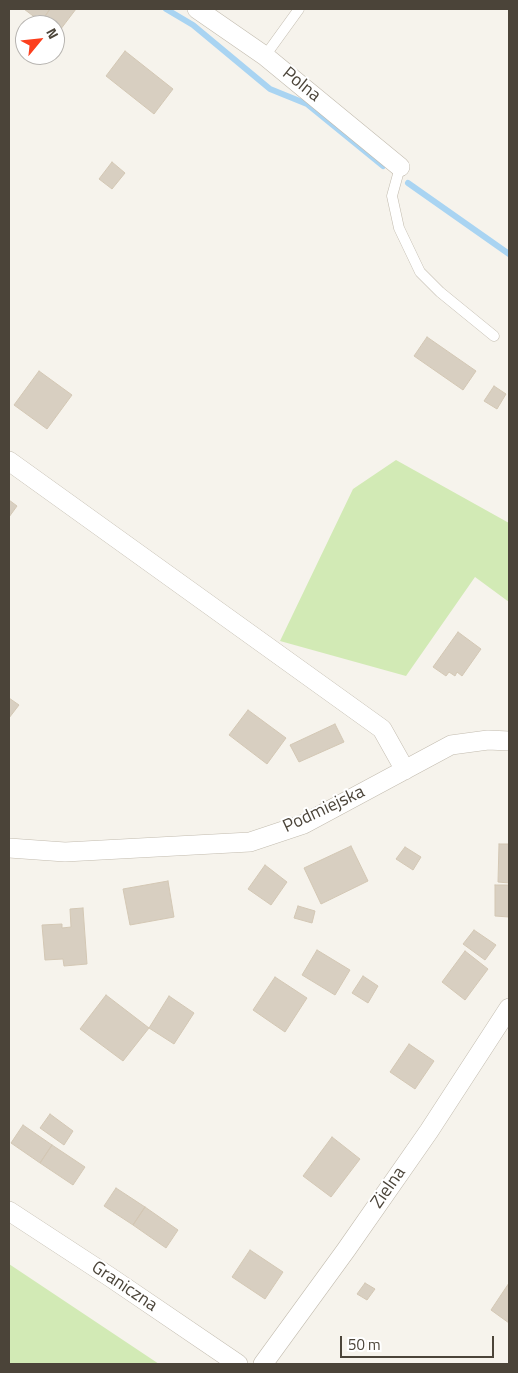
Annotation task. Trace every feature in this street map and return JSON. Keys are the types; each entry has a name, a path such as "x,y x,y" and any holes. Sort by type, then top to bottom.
{"street":[{"name":"Polna","path":"197,9 266,56 400,166"},
{"path":"9,461 382,730 405,770"},
{"name":"Podmiejska","path":"9,848 65,852 250,842 304,824 451,745 488,740 509,740"},
{"name":"Zielna","path":"263,1364 346,1250 425,1136 509,1008"},
{"name":"Graniczna","path":"9,1211 238,1364"}],"lane":[{"path":"266,56 300,9"},
{"path":"400,166 392,196 398,228 420,272 440,292 494,336"}],"green space":[{"path":"396,460 509,523 509,602 475,577 406,676 280,641 353,489"},
{"path":"9,1264 159,1364 9,1364"}],"building":[{"path":"24,9 50,9 46,15 32,15"},
{"path":"50,9 76,9 65,23 65,15 46,15"},
{"path":"125,51 173,89 154,114 106,76"},
{"path":"112,162 125,173 112,189 99,179"},
{"path":"427,337 476,371 463,390 414,356"},
{"path":"39,371 72,395 47,429 14,405"},
{"path":"494,386 506,394 497,409 484,401"},
{"path":"9,500 17,506 9,517"},
{"path":"458,632 481,649 462,676 457,672 455,676 449,672 446,676 433,667"},
{"path":"9,698 19,705 9,718"},
{"path":"248,710 286,738 267,764 229,735"},
{"path":"335,724 344,742 299,762 290,745"},
{"path":"499,844 509,844 509,883 498,882"},
{"path":"351,846 368,881 321,904 304,868"},
{"path":"405,847 421,857 413,870 396,859"},
{"path":"265,865 287,882 271,905 248,889"},
{"path":"168,881 174,917 130,925 123,889"},
{"path":"495,885 509,885 509,917 495,916"},
{"path":"298,906 315,911 312,923 294,918"},
{"path":"83,908 87,964 64,966 63,959 45,960 42,925 62,924 62,928 71,927 70,909"},
{"path":"474,930 496,945 485,960 463,944"},
{"path":"317,950 350,970 335,995 302,975"},
{"path":"465,951 488,969 465,1000 442,982"},
{"path":"363,976 378,986 368,1003 352,993"},
{"path":"275,977 307,998 285,1032 253,1010"},
{"path":"106,995 149,1028 123,1061 80,1029"},
{"path":"169,996 194,1013 174,1044 149,1028"},
{"path":"409,1044 434,1061 415,1089 390,1072"},
{"path":"50,1114 73,1131 64,1145 40,1128"},
{"path":"23,1125 52,1145 40,1163 11,1143"},
{"path":"332,1137 360,1159 331,1197 303,1176"},
{"path":"52,1145 85,1167 73,1185 40,1163"},
{"path":"116,1188 145,1207 133,1225 104,1206"},
{"path":"145,1207 178,1230 166,1248 133,1225"},
{"path":"250,1250 283,1272 265,1299 232,1277"},
{"path":"365,1283 375,1289 367,1300 357,1294"},
{"path":"509,1283 509,1323 491,1310"}],"waterway":[{"path":"166,9 193,25 270,89 307,104 383,166"},
{"path":"408,183 509,254"}]}
